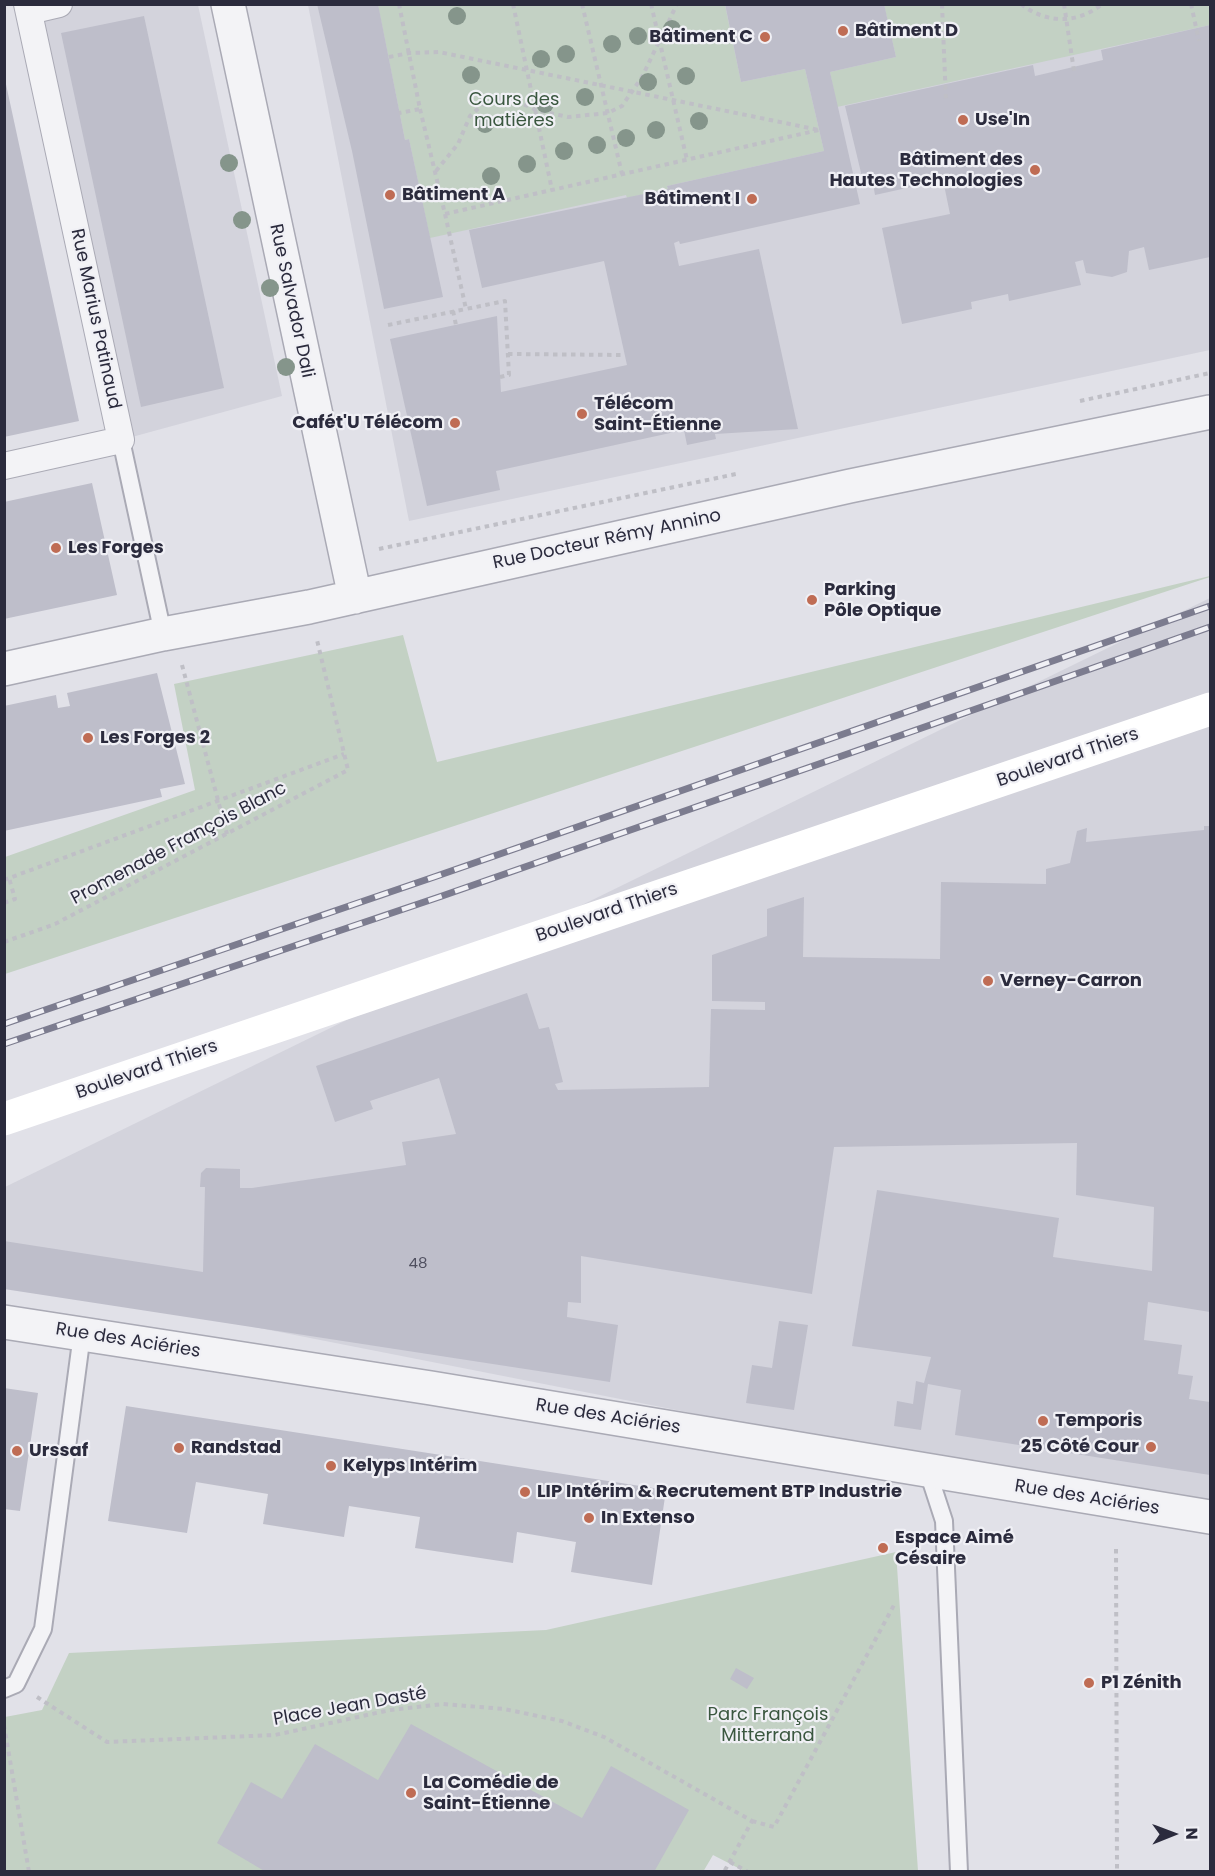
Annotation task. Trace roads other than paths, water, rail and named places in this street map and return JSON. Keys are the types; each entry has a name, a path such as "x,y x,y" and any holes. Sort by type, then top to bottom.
{"main road":[{"name":"Boulevard Thiers","path":"4,1119 1210,709"}],"street":[{"path":"28,8 60,4"},
{"name":"Rue Salvador Dali","path":"228,4 355,597"},
{"name":"Rue Marius Patinaud","path":"28,8 121,440"},
{"name":"Rue Docteur Rémy Annino","path":"4,669 168,633 309,607 827,491 1210,411"},
{"path":"4,466 121,440"},
{"name":"Rue des Aciéries","path":"4,1322 714,1434 927,1472 1210,1517"}],"lane":[{"name":"Rue Marius Patinaud","path":"121,440 168,633"},
{"path":"10,1686 43,1629 82,1334"},
{"path":"927,1472 944,1521 959,1872"}],"railway":[{"path":"4,1024 434,877 1210,606"},
{"path":"4,1044 442,896 1210,627"}],"place":[{"name":"Bâtiment D","path":"843,31"},
{"name":"Bâtiment C","path":"765,37"},
{"name":"Use'In","path":"963,120"},
{"name":"Bâtiment des Hautes Technologies","path":"1035,170"},
{"name":"Bâtiment A","path":"390,195"},
{"name":"Bâtiment I","path":"752,199"},
{"name":"Télécom Saint-Étienne","path":"582,414"},
{"name":"Cafét'U Télécom","path":"455,423"},
{"name":"Les Forges","path":"56,548"},
{"name":"Parking Pôle Optique","path":"812,600"},
{"name":"Les Forges 2","path":"88,738"},
{"name":"Verney-Carron","path":"988,981"},
{"name":"Temporis","path":"1043,1421"},
{"name":"25 Côté Cour","path":"1151,1447"},
{"name":"Randstad","path":"179,1448"},
{"name":"Urssaf","path":"17,1451"},
{"name":"Kelyps Intérim","path":"331,1466"},
{"name":"LIP Intérim & Recrutement BTP Industrie","path":"525,1492"},
{"name":"In Extenso","path":"589,1518"},
{"name":"Espace Aimé Césaire","path":"883,1548"},
{"name":"P1 Zénith","path":"1089,1683"},
{"name":"La Comédie de Saint-Étienne","path":"411,1793"}],"park label":[{"name":"Cours des matières","path":"514,110"},
{"name":"Parc François Mitterrand","path":"768,1725"}]}
